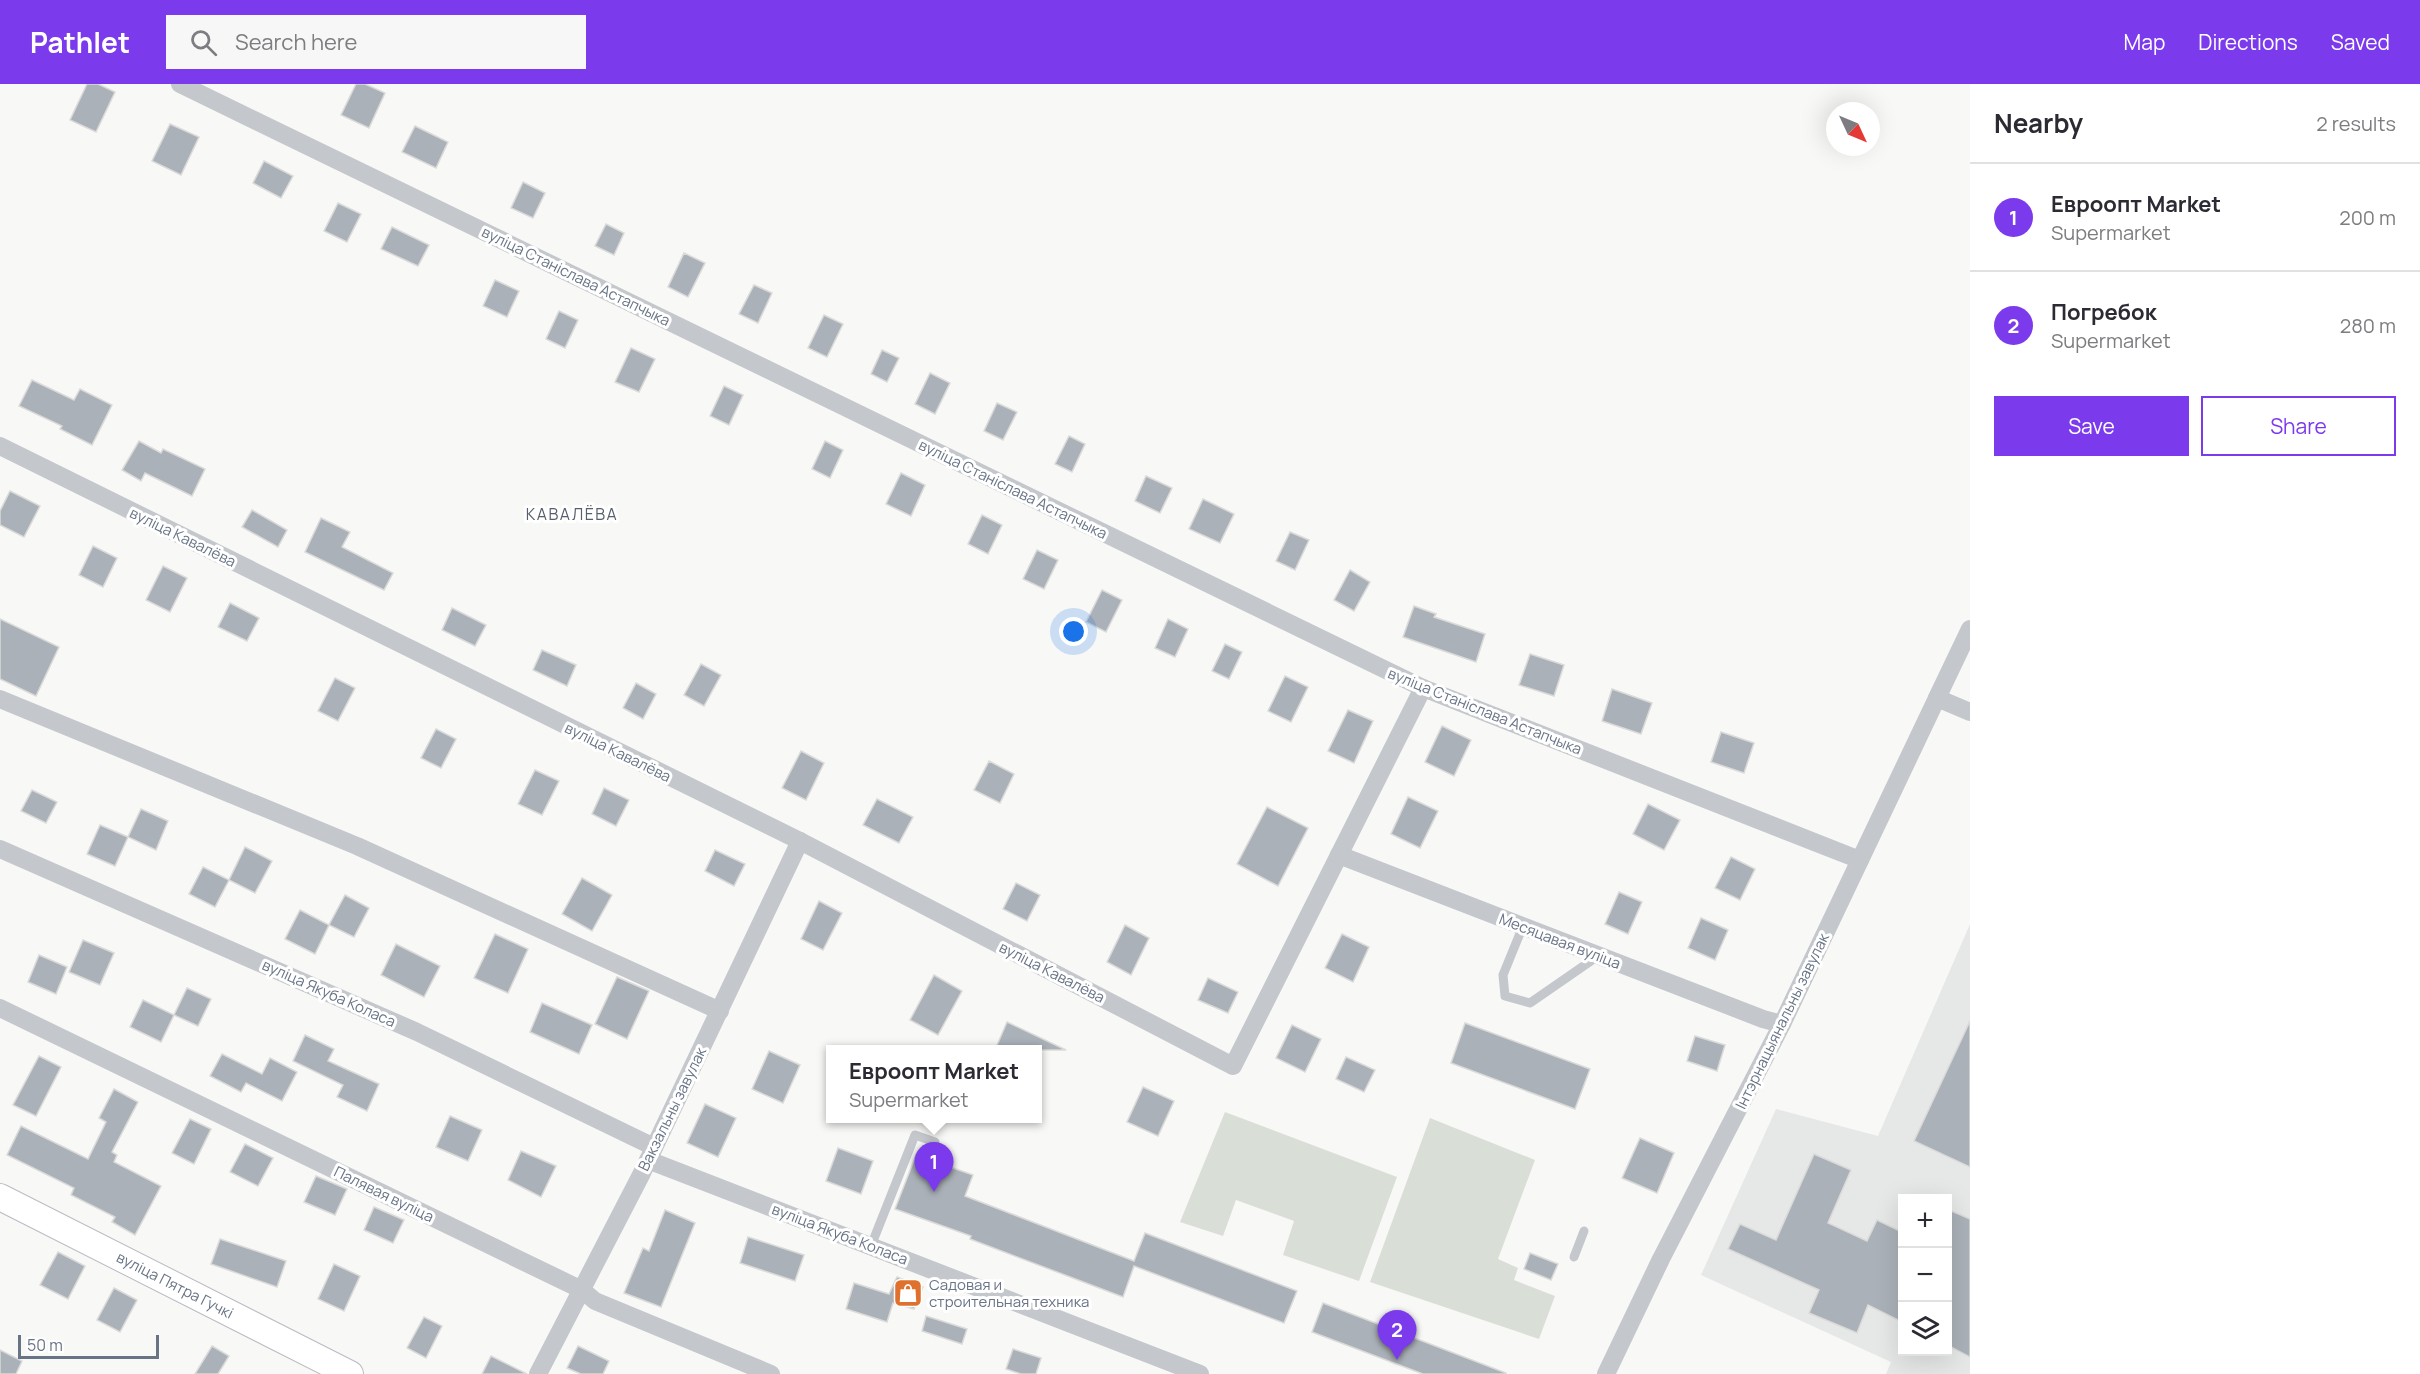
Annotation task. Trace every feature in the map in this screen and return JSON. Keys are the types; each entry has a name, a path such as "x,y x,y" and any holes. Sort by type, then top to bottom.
{"street":[{"name":"вуліца Станіслава Астапчыка","path":"180,84 1423,688 1860,860"},
{"name":"вуліца Кавалёва","path":"0,446 800,841 1233,1066 1339,855"},
{"name":"Інтэрнацыянальны завулак","path":"1606,1374 1660,1259 1782,1024 1970,629"},
{"path":"1339,855 1423,688"},
{"path":"1937,698 1970,712"},
{"path":"0,699 357,846 720,1011"},
{"name":"Вакзальны завулак","path":"538,1374 651,1153 800,841"},
{"name":"вуліца Якуба Коласа","path":"0,849 417,1032 651,1153 871,1246 1200,1374"},
{"name":"Месяцавая вуліца","path":"1339,855 1762,1019 1782,1024"},
{"name":"Палявая вуліца","path":"0,1008 582,1290 595,1300 620,1312 771,1374"},
{"name":"вуліца Пятра Гучкі","path":"0,1197 350,1374"}],"lane":[{"path":"1522,926 1503,975 1505,996 1530,1004 1598,956"},
{"path":"871,1246 915,1135 934,1142"},
{"path":"1574,1257 1584,1231"}],"shaded area":[{"path":"1970,924 1970,1374 1886,1374 1891,1362 1701,1275 1776,1109 1878,1136"},
{"path":"1225,1112 1397,1177 1359,1281 1283,1255 1294,1221 1236,1200 1223,1236 1180,1222"},
{"path":"1430,1118 1535,1160 1498,1259 1518,1268 1514,1280 1555,1296 1539,1339 1370,1282"}],"building":[{"path":"87,84 98,84 115,92 96,132 70,120"},
{"path":"356,84 365,84 385,93 369,128 341,115"},
{"path":"170,124 199,137 181,175 152,161"},
{"path":"415,126 448,142 436,168 402,152"},
{"path":"264,161 293,176 281,198 253,183"},
{"path":"523,182 545,193 533,218 511,208"},
{"path":"338,203 361,214 347,242 324,231"},
{"path":"606,224 624,233 614,255 595,246"},
{"path":"392,227 429,245 418,266 381,249"},
{"path":"684,253 705,263 688,297 668,287"},
{"path":"495,280 519,291 507,317 483,306"},
{"path":"754,285 772,293 758,323 739,314"},
{"path":"559,311 578,320 565,348 546,339"},
{"path":"824,315 843,324 827,357 808,348"},
{"path":"631,348 655,359 639,392 615,382"},
{"path":"882,350 899,358 887,382 871,374"},
{"path":"930,373 950,383 935,414 915,404"},
{"path":"32,380 74,400 80,389 112,405 92,445 60,429 62,426 19,406"},
{"path":"724,386 743,395 729,425 710,416"},
{"path":"997,403 1017,412 1003,440 984,431"},
{"path":"1069,436 1085,444 1072,472 1055,464"},
{"path":"139,441 161,453 163,449 205,469 192,496 145,473 141,481 122,470"},
{"path":"825,441 843,450 830,478 812,469"},
{"path":"901,473 925,485 911,516 886,504"},
{"path":"1146,476 1172,488 1160,513 1135,501"},
{"path":"10,491 40,506 24,537 0,525 0,511"},
{"path":"1203,499 1234,514 1220,543 1189,529"},
{"path":"252,510 287,530 278,547 242,527"},
{"path":"982,515 1002,525 988,554 968,544"},
{"path":"321,518 350,532 342,547 393,573 384,590 305,552"},
{"path":"1290,532 1309,540 1295,570 1276,561"},
{"path":"93,546 117,558 103,587 79,575"},
{"path":"1037,550 1058,560 1044,589 1023,579"},
{"path":"163,566 187,578 170,612 146,600"},
{"path":"1350,570 1370,582 1354,611 1334,600"},
{"path":"1102,590 1122,600 1106,632 1086,622"},
{"path":"230,603 259,618 247,641 218,627"},
{"path":"1414,606 1436,614 1434,617 1485,634 1476,662 1403,637"},
{"path":"452,608 486,625 475,646 442,630"},
{"path":"0,619 59,647 36,696 0,679"},
{"path":"1168,619 1188,629 1175,657 1155,648"},
{"path":"1225,644 1242,652 1229,679 1212,671"},
{"path":"542,650 576,665 567,686 533,670"},
{"path":"1530,654 1564,665 1554,696 1519,685"},
{"path":"701,664 721,675 704,706 684,695"},
{"path":"1285,676 1308,687 1291,722 1268,711"},
{"path":"335,678 355,688 338,721 318,711"},
{"path":"636,683 656,694 643,719 623,708"},
{"path":"1612,689 1652,703 1641,734 1602,721"},
{"path":"1348,710 1373,721 1354,763 1328,751"},
{"path":"1442,726 1471,740 1454,776 1425,762"},
{"path":"436,729 456,739 441,768 421,758"},
{"path":"1721,732 1754,743 1744,773 1711,762"},
{"path":"801,751 824,763 806,800 782,788"},
{"path":"989,761 1014,774 1000,803 974,790"},
{"path":"535,770 559,781 542,815 518,804"},
{"path":"604,788 629,800 616,826 592,814"},
{"path":"32,790 57,802 46,823 21,811"},
{"path":"1408,797 1438,811 1420,848 1391,834"},
{"path":"877,799 913,817 899,843 863,825"},
{"path":"1648,804 1680,820 1664,850 1633,834"},
{"path":"1267,807 1308,828 1278,886 1237,864"},
{"path":"141,809 168,821 156,850 128,837"},
{"path":"100,825 128,837 115,866 87,854"},
{"path":"245,847 272,861 255,893 229,880"},
{"path":"715,850 745,864 734,886 705,871"},
{"path":"1731,857 1755,869 1740,900 1715,888"},
{"path":"203,867 229,880 215,907 189,894"},
{"path":"582,878 612,895 592,931 562,914"},
{"path":"1016,883 1040,895 1027,921 1003,909"},
{"path":"1619,892 1642,902 1628,934 1605,924"},
{"path":"345,895 369,908 354,937 329,925"},
{"path":"819,901 842,913 823,950 801,939"},
{"path":"300,910 329,925 315,954 285,939"},
{"path":"1701,918 1728,930 1715,960 1688,948"},
{"path":"1125,925 1149,938 1131,975 1107,962"},
{"path":"495,934 528,949 508,993 474,978"},
{"path":"1342,934 1369,947 1353,982 1325,968"},
{"path":"83,940 114,953 100,985 69,972"},
{"path":"396,944 440,966 424,997 381,975"},
{"path":"39,955 67,967 56,994 28,982"},
{"path":"934,975 962,991 938,1035 910,1020"},
{"path":"617,977 649,991 627,1039 595,1024"},
{"path":"1208,978 1238,992 1228,1013 1198,1000"},
{"path":"187,988 211,999 198,1026 174,1015"},
{"path":"143,1000 174,1015 161,1042 130,1027"},
{"path":"542,1003 592,1025 579,1054 530,1032"},
{"path":"1970,1021 1970,1167 1914,1141"},
{"path":"1007,1022 1066,1050 1042,1050 1042,1045 997,1045"},
{"path":"1465,1023 1590,1069 1575,1109 1451,1063"},
{"path":"1292,1025 1321,1039 1305,1072 1276,1058"},
{"path":"305,1035 334,1049 328,1061 379,1084 367,1111 337,1097 343,1085 293,1061"},
{"path":"1695,1036 1725,1045 1717,1071 1687,1061"},
{"path":"769,1051 800,1065 783,1103 752,1089"},
{"path":"222,1054 262,1074 270,1058 297,1072 282,1101 246,1083 241,1092 210,1076"},
{"path":"39,1056 61,1067 36,1116 13,1105"},
{"path":"1346,1057 1375,1070 1364,1092 1336,1079"},
{"path":"1143,1087 1174,1101 1158,1136 1127,1122"},
{"path":"114,1089 138,1102 112,1152 117,1155 114,1162 161,1186 135,1235 112,1222 115,1217 71,1195 74,1188 7,1155 21,1126 88,1159 106,1122 99,1118"},
{"path":"705,1104 736,1118 718,1157 687,1143"},
{"path":"450,1116 482,1130 468,1161 436,1147"},
{"path":"190,1119 211,1129 194,1164 172,1153"},
{"path":"1640,1138 1674,1153 1657,1193 1622,1178"},
{"path":"245,1144 273,1158 258,1186 230,1172"},
{"path":"838,1148 873,1161 861,1194 826,1181"},
{"path":"521,1151 556,1166 541,1197 508,1180"},
{"path":"1814,1154 1851,1170 1828,1223 1867,1241 1877,1220 1898,1230 1898,1320 1868,1305 1857,1333 1809,1313 1819,1290 1728,1249 1740,1224 1776,1240"},
{"path":"916,1155 973,1175 965,1196 1134,1261 1145,1233 1297,1291 1284,1323 1134,1266 1123,1297 970,1239 971,1236 895,1209"},
{"path":"316,1176 347,1189 335,1215 304,1202"},
{"path":"374,1207 404,1220 393,1243 364,1230"},
{"path":"665,1210 695,1223 661,1307 624,1293 643,1248 649,1251"},
{"path":"1952,1211 1970,1219 1970,1357 1952,1348"},
{"path":"748,1237 804,1255 795,1281 740,1263"},
{"path":"220,1239 286,1261 277,1287 211,1264"},
{"path":"58,1252 85,1266 68,1299 40,1285"},
{"path":"1530,1253 1558,1264 1551,1280 1524,1269"},
{"path":"334,1264 360,1276 344,1311 318,1299"},
{"path":"897,1277 923,1287 914,1309 893,1303 887,1322 846,1309 854,1283 889,1294"},
{"path":"114,1288 137,1300 120,1332 97,1320"},
{"path":"1323,1303 1506,1374 1423,1374 1312,1332"},
{"path":"926,1316 967,1329 962,1344 922,1331"},
{"path":"424,1317 442,1326 426,1358 407,1348"},
{"path":"212,1346 229,1356 218,1374 195,1374"},
{"path":"578,1346 609,1361 603,1374 581,1374 567,1368"},
{"path":"1013,1349 1041,1358 1036,1374 1021,1374 1006,1369"},
{"path":"0,1350 22,1361 16,1374 0,1374"},
{"path":"491,1356 527,1374 482,1374"}],"place":[{"name":"Евроопт Market","path":"934,1192"},
{"name":"Садовая и строительная техника","path":"908,1293"},
{"name":"Погребок","path":"1397,1360"}],"district":[{"name":"КАВАЛЁВА","path":"572,514"}]}
